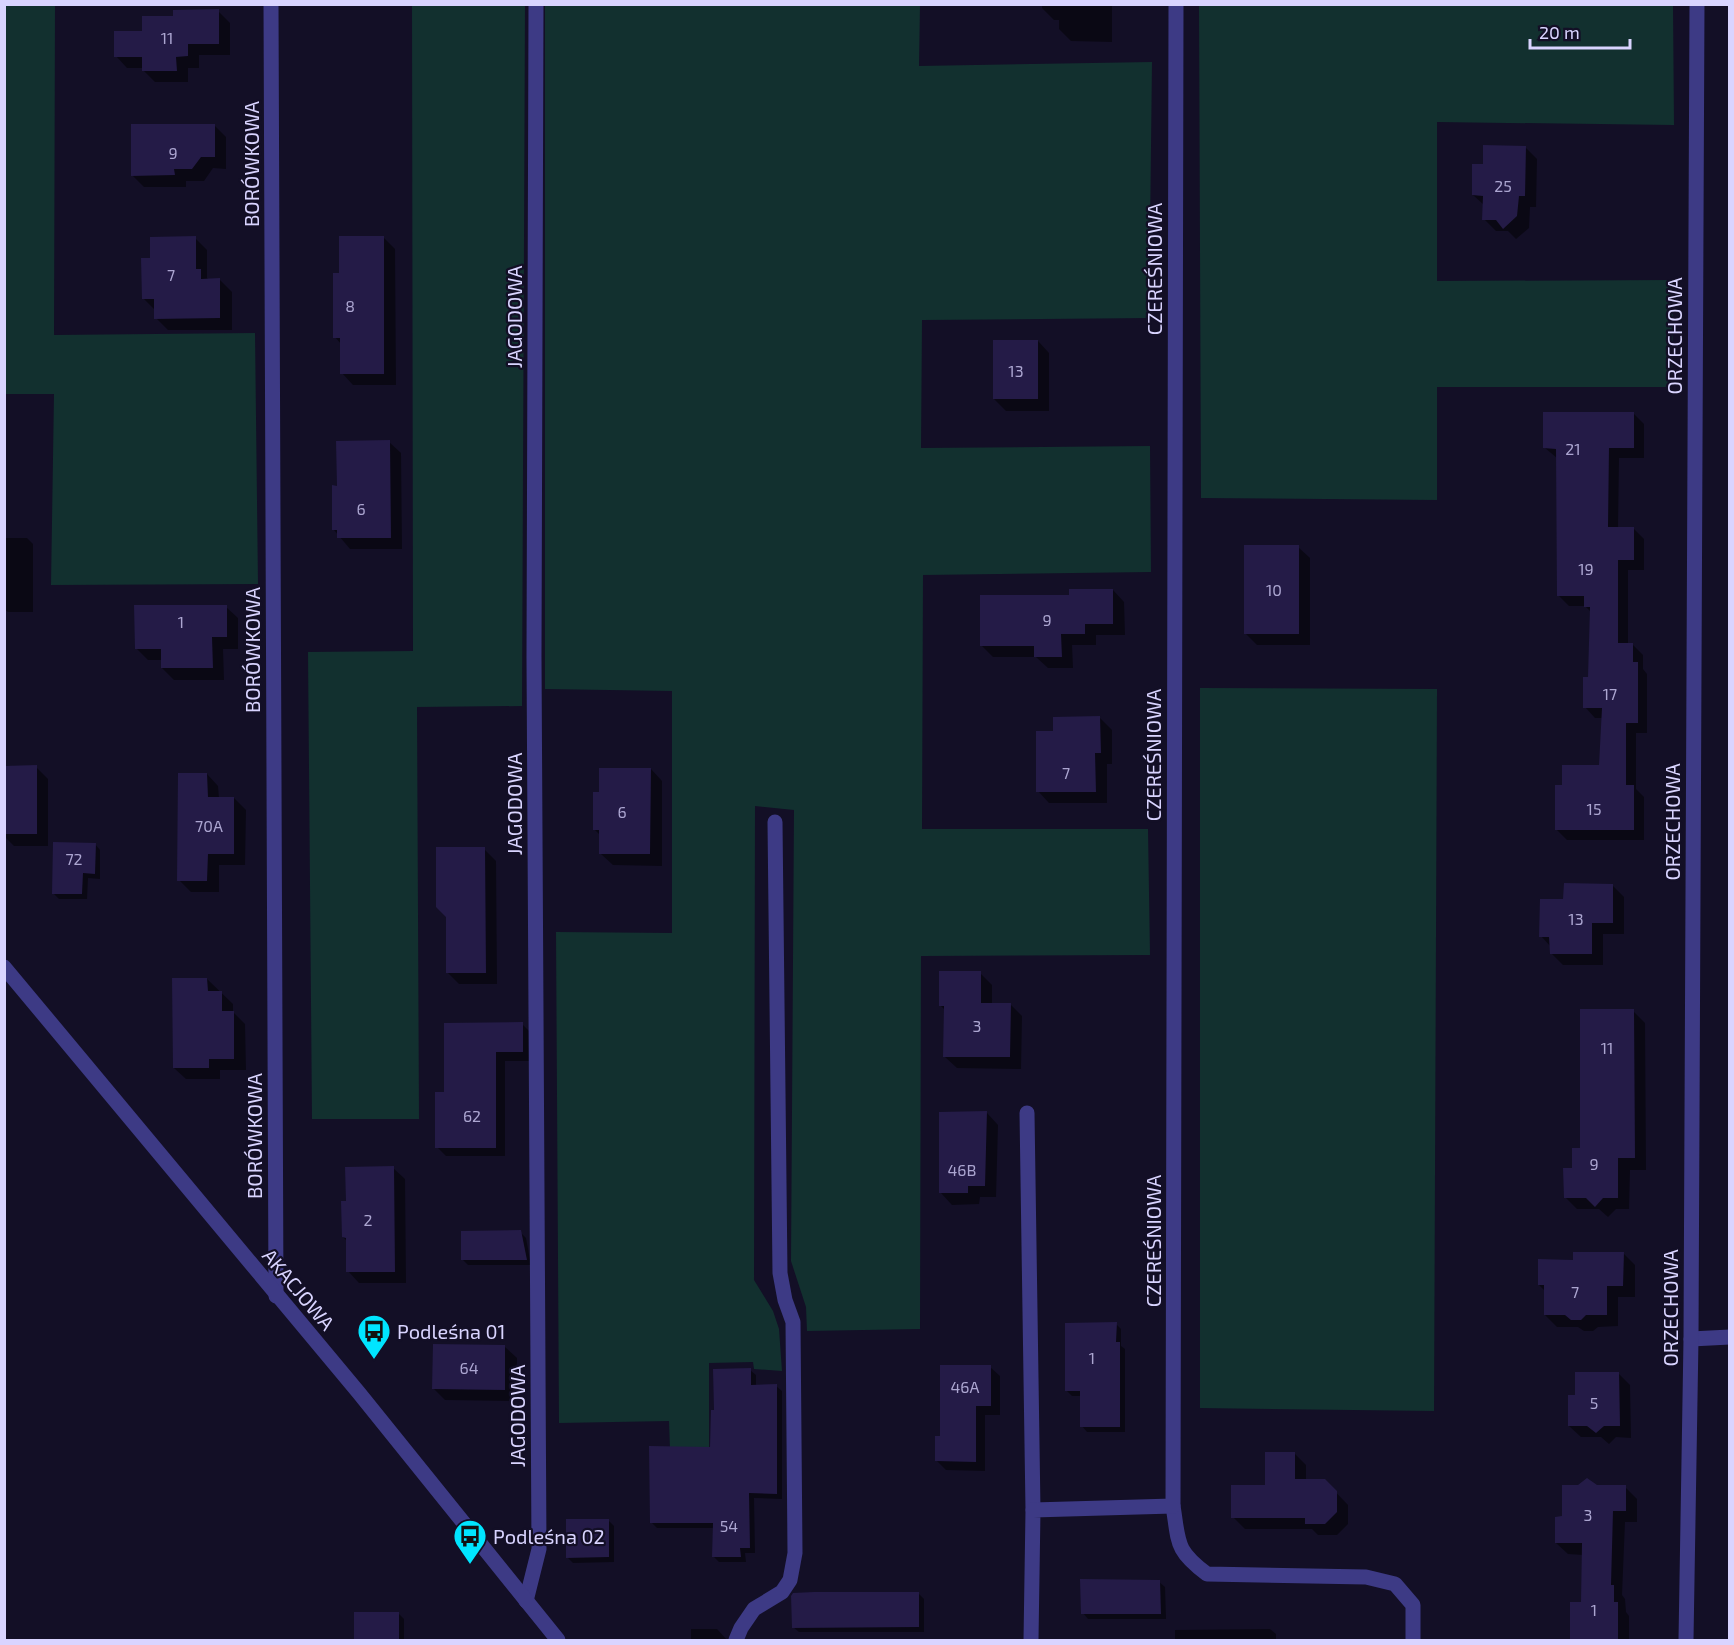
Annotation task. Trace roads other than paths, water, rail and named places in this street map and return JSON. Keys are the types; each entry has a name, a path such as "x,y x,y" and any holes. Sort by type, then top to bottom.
{"street":[{"name":"BORÓWKOWA","path":"271,4 276,1296"},
{"name":"JAGODOWA","path":"526,1601 539,1549 534,657 536,4"},
{"name":"CZEREŚNIOWA","path":"1176,4 1173,1506 1179,1546 1189,1561 1207,1574 1366,1577 1395,1584 1413,1605 1413,1641"},
{"name":"ORZECHOWA","path":"1686,1641 1691,1339 1697,4"},
{"path":"736,1641 741,1628 754,1609 782,1592 790,1580 795,1553 793,1322 784,1300 780,1273 775,822"},
{"name":"AKACJOWA","path":"4,967 359,1393 558,1641"},
{"path":"1027,1113 1033,1510 1031,1641"},
{"path":"1691,1339 1730,1337"},
{"path":"1033,1510 1173,1506"}],"place":[{"name":"Podleśna 01","path":"374,1360"},
{"name":"Podleśna 02","path":"470,1565"}]}
